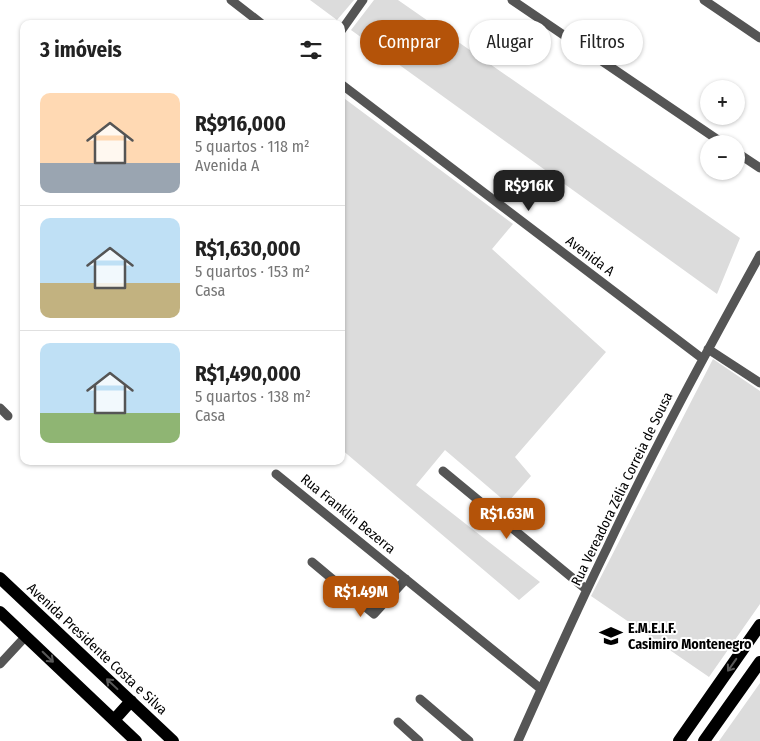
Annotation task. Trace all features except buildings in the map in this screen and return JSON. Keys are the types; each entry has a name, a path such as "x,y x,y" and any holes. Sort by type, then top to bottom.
{"main road":[{"name":"Avenida Presidente Costa e Silva","path":"0,578 173,741"},
{"path":"0,612 136,741"},
{"path":"679,741 760,625"},
{"path":"704,741 760,662"},
{"path":"114,720 131,701"}],"street":[{"path":"231,0 257,20"},
{"path":"345,25 363,0"},
{"path":"512,0 711,135"},
{"path":"704,0 760,38"},
{"name":"Avenida A","path":"345,87 703,359"},
{"path":"745,158 760,168"},
{"name":"Rua Vereadora Zélia Correia de Sousa","path":"518,741 606,548 708,348 760,255"},
{"path":"708,348 760,383"},
{"path":"0,408 8,416"},
{"path":"443,471 587,590"},
{"name":"Rua Franklin Bezerra","path":"276,474 541,689"},
{"path":"312,562 374,614 406,579"},
{"path":"0,664 26,636"},
{"path":"420,698 469,741"},
{"path":"398,722 419,741"}],"shaded area":[{"path":"310,0 354,0 337,20"},
{"path":"374,0 398,0 427,20 360,20 360,36 351,30"},
{"path":"459,42 469,49 469,65 491,65 740,238 717,294 400,65 459,65"},
{"path":"345,99 513,224 492,249 606,352 515,457 531,476 507,503 445,450 416,485 540,582 519,600 345,452"},
{"path":"713,359 760,391 760,604 709,677 591,596"},
{"path":"760,683 760,741 719,741"}],"place":[{"name":"E.M.E.I.F. Casimiro Montenegro","path":"611,636"}]}
